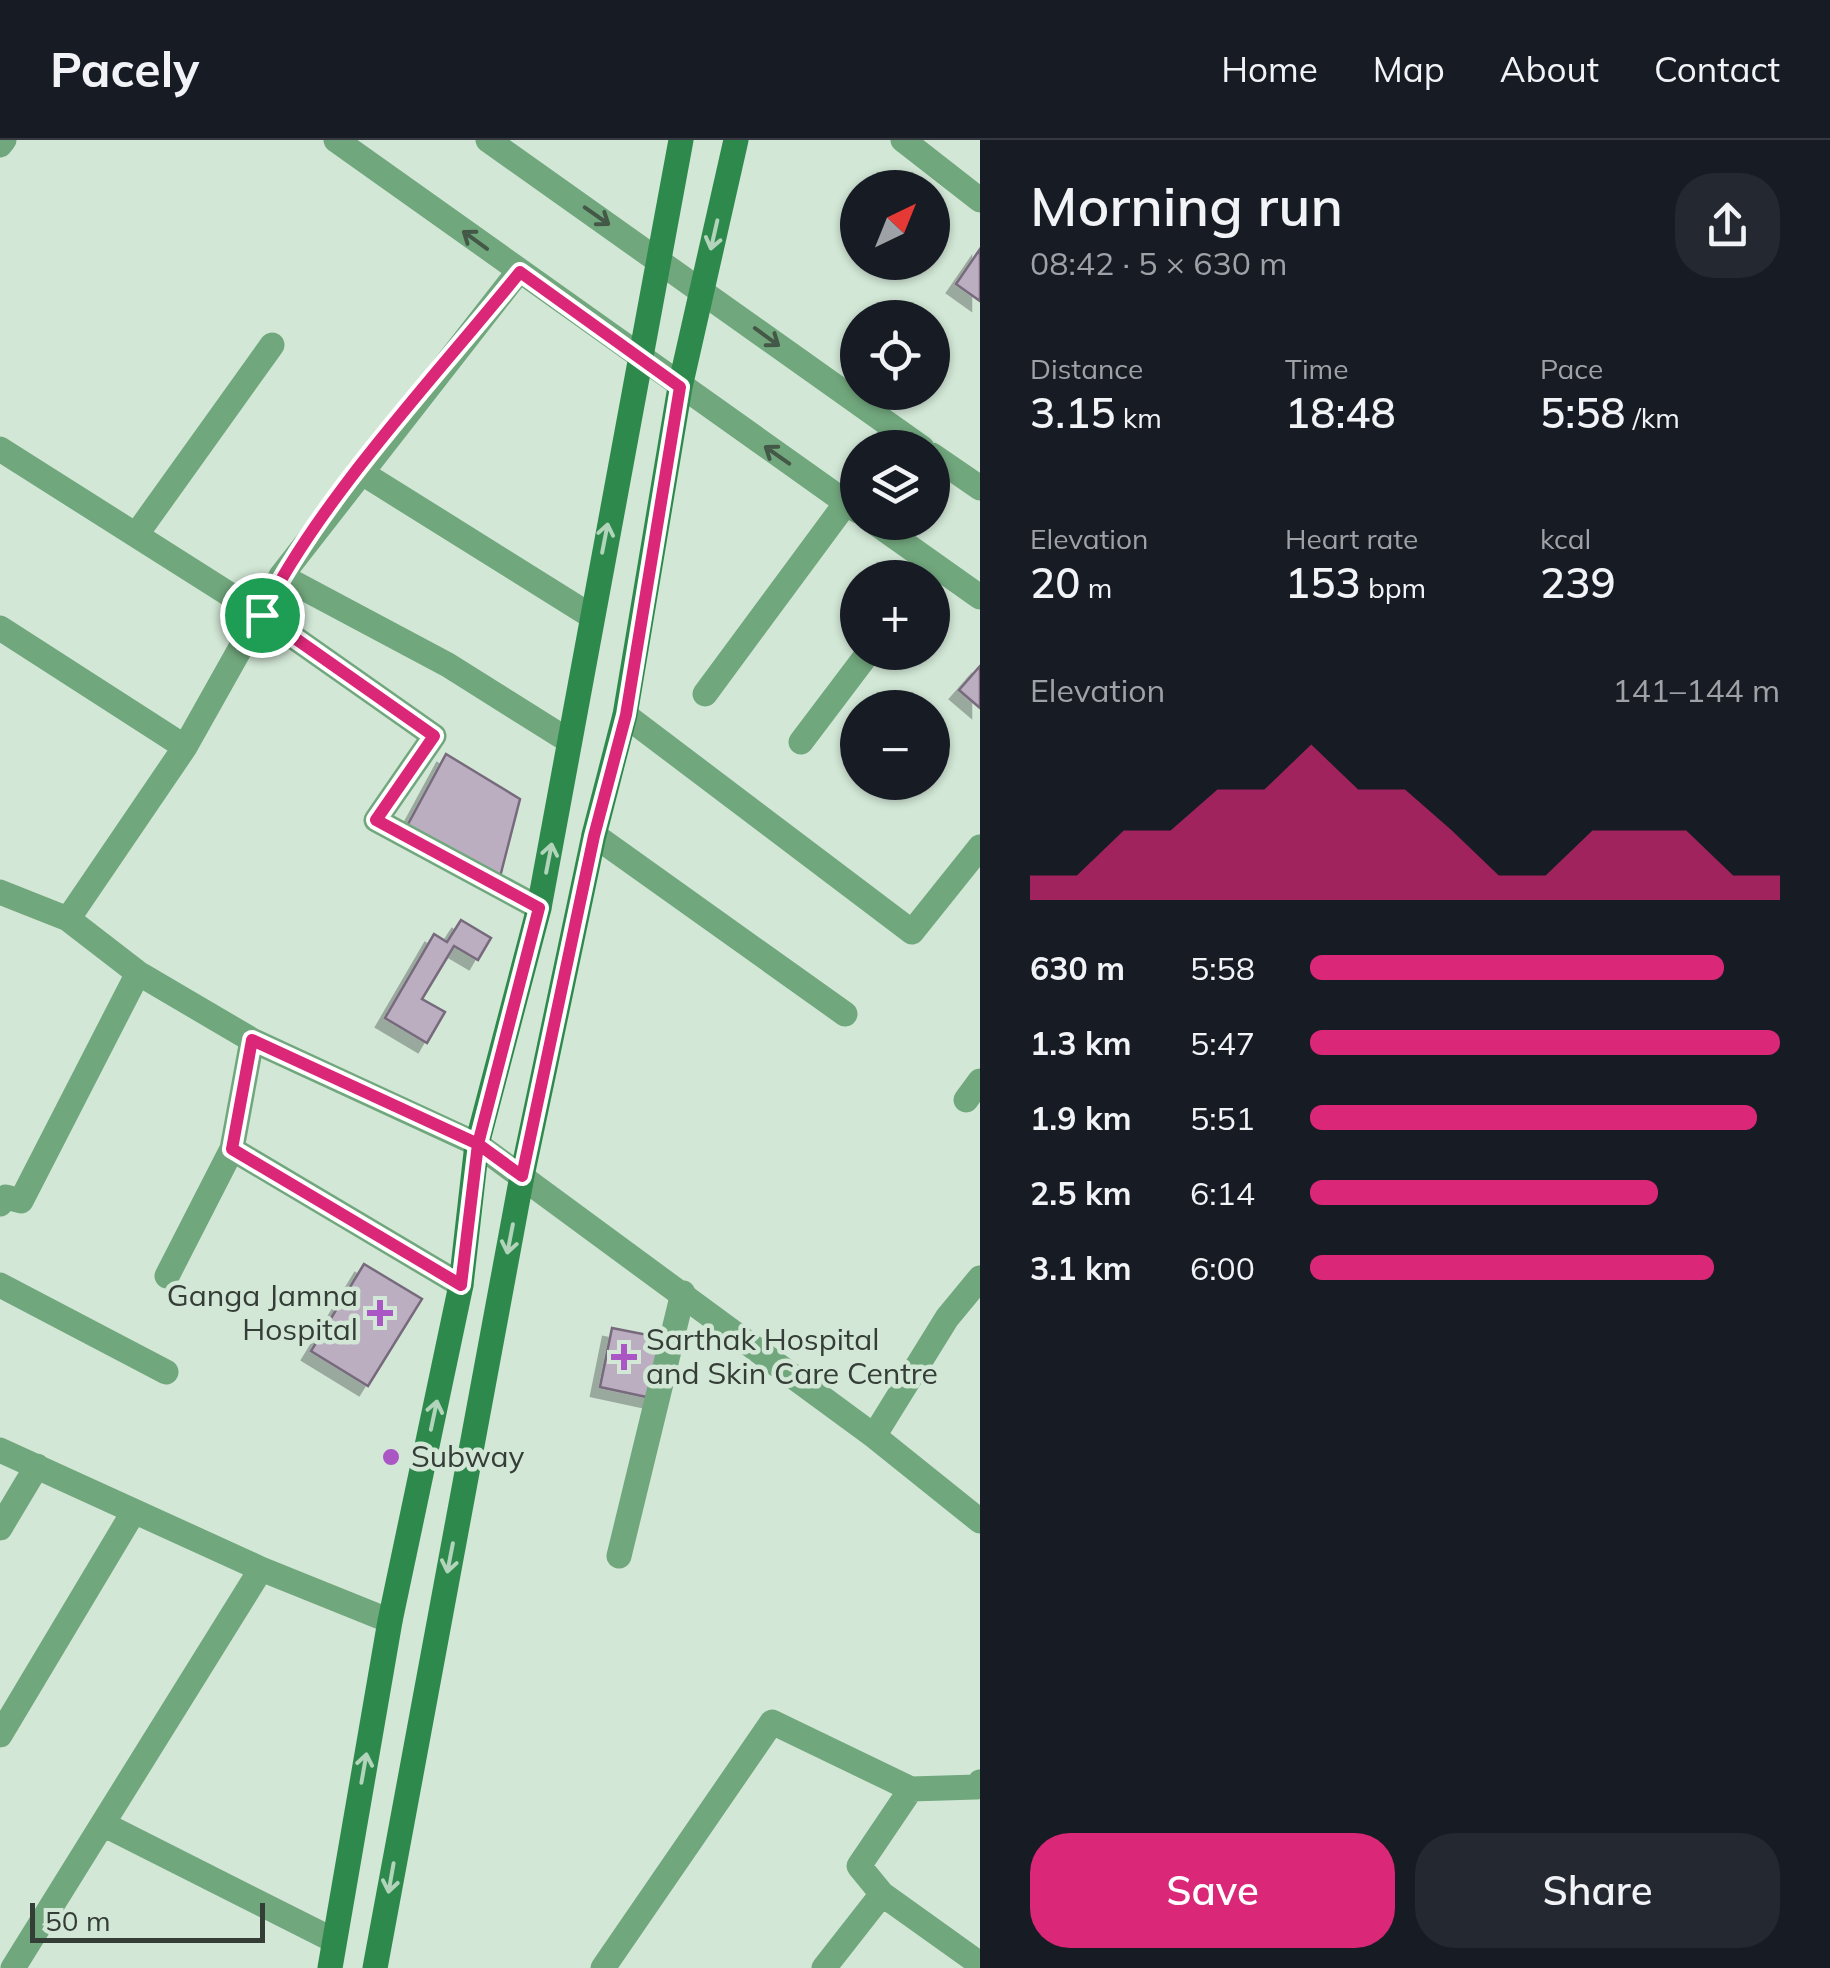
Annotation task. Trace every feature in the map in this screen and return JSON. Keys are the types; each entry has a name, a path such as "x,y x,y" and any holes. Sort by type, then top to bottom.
{"main road":[{"path":"330,1968 390,1621 461,1285 478,1144 539,908 681,140"},
{"path":"375,1968 522,1176 594,836 626,715 680,387 736,140"}],"street":[{"path":"336,140 639,360 840,499"},
{"path":"488,140 897,430"},
{"path":"903,140 980,200"},
{"path":"68,918 186,747 281,576 520,272"},
{"path":"136,535 272,345"},
{"path":"0,449 262,615 434,736 376,820 539,908"},
{"path":"950,467 980,488"},
{"path":"359,472 591,616"},
{"path":"704,694 840,522"},
{"path":"895,540 917,560"},
{"path":"281,576 448,666 569,741"},
{"path":"950,581 980,597"},
{"path":"0,628 186,747"},
{"path":"802,742 855,670"},
{"path":"626,715 912,932 980,847"},
{"path":"594,836 845,1014"},
{"path":"3,901 68,918 138,972 252,1040 478,1144 874,1436 980,1521"},
{"path":"0,1204 6,1197 22,1201 138,972"},
{"path":"168,1276 232,1149 252,1040"},
{"path":"232,1149 461,1285"},
{"path":"874,1436 947,1318 980,1278"},
{"path":"0,1285 166,1372"},
{"path":"619,1556 683,1293"},
{"path":"0,1450 262,1569 390,1621"},
{"path":"0,1528 37,1466"},
{"path":"0,1736 134,1511"},
{"path":"13,1968 262,1569"},
{"path":"603,1968 772,1722 911,1789 976,1787 980,1782"},
{"path":"911,1789 858,1866 882,1894 980,1964"},
{"path":"103,1824 333,1940"},
{"path":"824,1968 882,1894"}],"building":[{"path":"980,249 980,301 956,284"},
{"path":"980,666 980,708 959,690"},
{"path":"446,754 520,799 500,877 407,826"},
{"path":"461,920 491,938 478,960 454,946 422,999 445,1012 427,1043 385,1018 434,934 447,942"},
{"path":"364,1264 422,1299 368,1386 311,1351"},
{"path":"612,1328 663,1338 651,1398 600,1387"}],"place":[{"name":"Ganga Jamna Hospital","path":"380,1313"},
{"name":"Sarthak Hospital and Skin Care Centre","path":"624,1357"},
{"name":"Subway","path":"391,1457"}],"route":[{"path":"262,615 281,576 359,472 520,272 680,387 626,715 594,836 522,1176 478,1144 461,1285 232,1149 252,1040 478,1144 539,908 376,820 434,736 262,615"}]}
